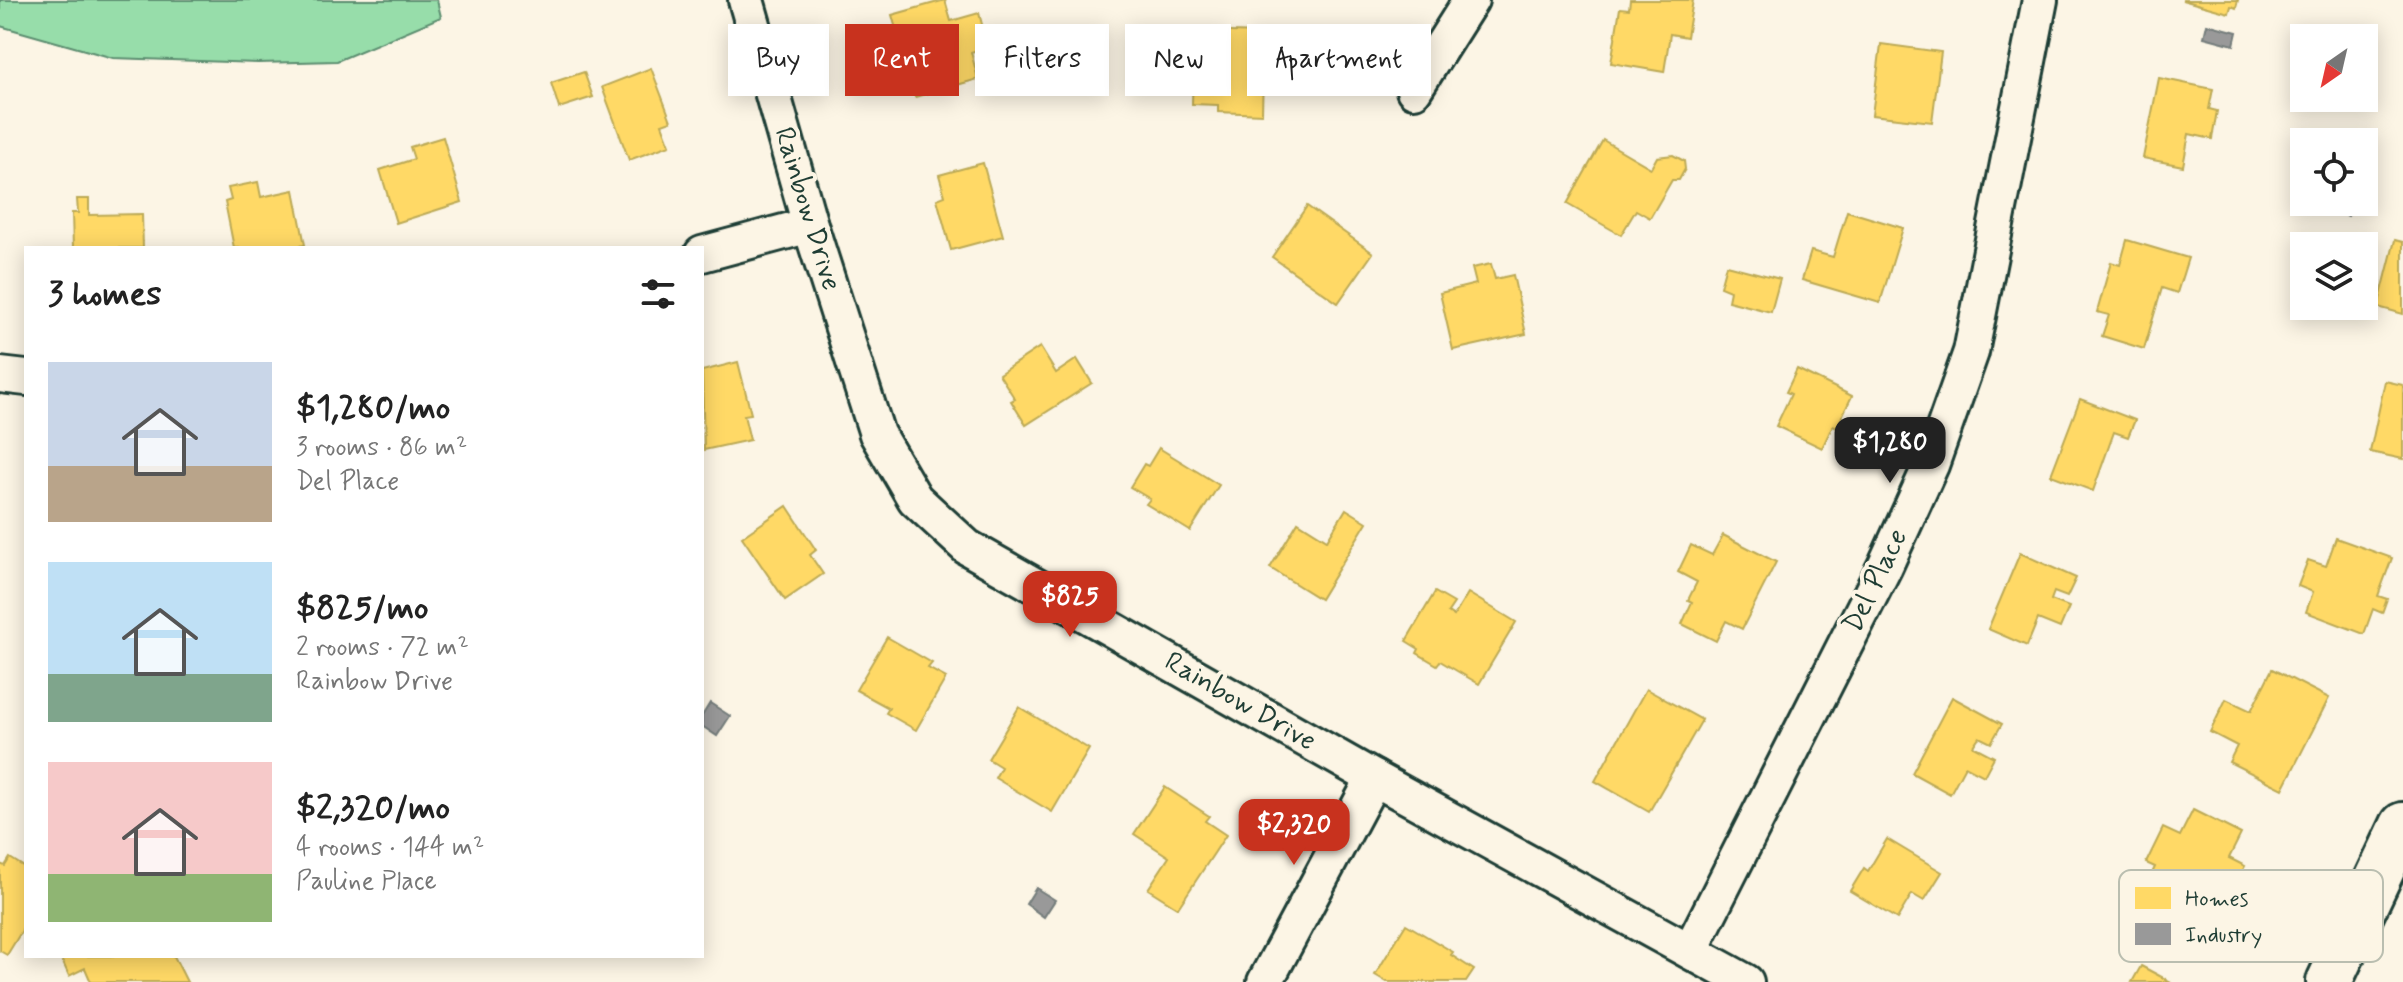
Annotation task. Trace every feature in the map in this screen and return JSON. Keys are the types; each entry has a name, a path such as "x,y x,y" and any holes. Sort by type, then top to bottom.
{"street":[{"name":"Rainbow Drive","path":"746,0 810,225 877,434 915,499 967,547 1374,778 1746,982"},
{"path":"1431,63 1471,0"},
{"name":"Del Place","path":"1690,951 1885,566 1931,465 1971,352 2040,0"},
{"path":"704,253 810,225"},
{"path":"0,375 24,378"},
{"path":"1265,982 1374,778"},
{"path":"2382,870 2403,825"},
{"path":"2329,982 2338,962"}],"green space":[{"path":"0,0 437,0 441,17 337,61 258,63 113,58 0,26"}],"building: Homes":[{"path":"945,0 951,21 979,13 982,24 975,24 975,51 971,52 975,80 959,84 959,24 895,24 892,15"},
{"path":"1630,0 1693,0 1687,37 1670,34 1664,72 1611,63 1620,8 1629,9"},
{"path":"2182,0 2238,0 2236,8 2231,6 2229,13"},
{"path":"1231,32 1247,33 1247,96 1262,96 1262,114 1218,112 1218,105 1192,104 1192,96 1231,96"},
{"path":"1881,44 1941,52 1932,122 1872,115"},
{"path":"651,68 671,121 662,124 670,145 629,160 602,87"},
{"path":"584,72 593,97 559,108 551,83"},
{"path":"2159,78 2213,89 2209,109 2217,111 2212,139 2189,134 2183,166 2143,158"},
{"path":"443,137 462,202 396,223 380,170 414,159 410,147"},
{"path":"1603,140 1651,168 1657,157 1673,155 1684,161 1685,169 1679,180 1672,180 1650,218 1636,210 1621,235 1567,204"},
{"path":"983,163 1003,236 951,250 937,199 945,196 939,175"},
{"path":"258,182 261,197 294,190 305,245 234,246 225,202 231,200 228,188"},
{"path":"77,199 89,199 89,215 142,214 143,246 73,246 72,213 78,213"},
{"path":"1307,206 1373,253 1338,303 1272,257"},
{"path":"1847,211 1903,228 1880,303 1802,280 1811,251 1833,257"},
{"path":"2127,240 2188,258 2177,293 2162,288 2144,349 2102,336 2109,315 2097,312 2111,262 2120,265"},
{"path":"2395,240 2403,242 2403,314 2378,307"},
{"path":"1491,264 1495,279 1513,275 1526,334 1453,350 1440,293 1476,284 1472,268"},
{"path":"1726,265 1780,279 1771,312 1728,301 1730,291 1720,287"},
{"path":"1040,347 1056,373 1077,359 1092,383 1026,425 1011,401 1015,399 999,374"},
{"path":"738,362 751,414 744,415 750,440 704,450 704,370"},
{"path":"1797,369 1852,396 1837,427 1833,425 1822,448 1776,426 1791,394 1786,392"},
{"path":"2385,381 2403,385 2403,459 2370,452"},
{"path":"2080,399 2135,420 2128,437 2114,432 2093,491 2051,475"},
{"path":"1159,448 1219,485 1190,531 1146,504 1150,499 1130,487 1144,464 1148,466"},
{"path":"787,506 816,550 810,555 823,574 785,600 742,537"},
{"path":"1346,509 1367,522 1320,599 1270,568 1298,522 1327,540"},
{"path":"1723,535 1776,562 1742,629 1726,621 1716,641 1682,624 1692,602 1688,600 1697,582 1678,572 1691,545 1712,555"},
{"path":"2336,538 2392,558 2378,596 2387,599 2382,613 2373,609 2364,634 2306,612 2313,592 2298,586 2308,560 2326,566"},
{"path":"2020,553 2076,578 2067,597 2054,592 2051,600 2069,607 2060,628 2038,619 2027,646 1988,629"},
{"path":"1435,592 1454,603 1448,612 1454,616 1468,593 1516,622 1479,684 1440,661 1437,665 1417,653 1419,649 1406,641"},
{"path":"887,637 932,663 928,668 946,678 916,730 886,713 889,708 856,690"},
{"path":"2272,669 2329,698 2283,789 2229,762 2237,746 2210,732 2226,699 2251,711"},
{"path":"1646,689 1702,720 1649,812 1595,781"},
{"path":"1952,697 2002,724 1991,743 1979,737 1973,746 1994,757 1984,776 1965,766 1950,794 1912,773"},
{"path":"1019,707 1089,749 1052,812 995,778 1001,767 988,759"},
{"path":"1165,787 1209,816 1205,821 1226,835 1178,908 1148,889 1169,857 1134,834"},
{"path":"2193,810 2241,834 2229,858 2245,866 2243,870 2154,870 2155,867 2146,863 2163,828 2180,836"},
{"path":"1887,839 1942,872 1924,901 1912,894 1897,919 1850,891 1864,868 1868,871"},
{"path":"10,858 24,867 24,927 7,955 0,951 0,864 5,866"},
{"path":"1406,924 1453,952 1451,955 1474,970 1466,982 1387,982 1375,975"},
{"path":"61,958 175,958 187,982 91,982 85,968 69,976"},
{"path":"2141,966 2171,982 2132,982"}],"building: Industry":[{"path":"2207,24 2237,32 2234,45 2204,37"},
{"path":"710,703 730,716 717,736 704,727 704,713"},
{"path":"1036,888 1055,900 1044,917 1026,904"}]}
